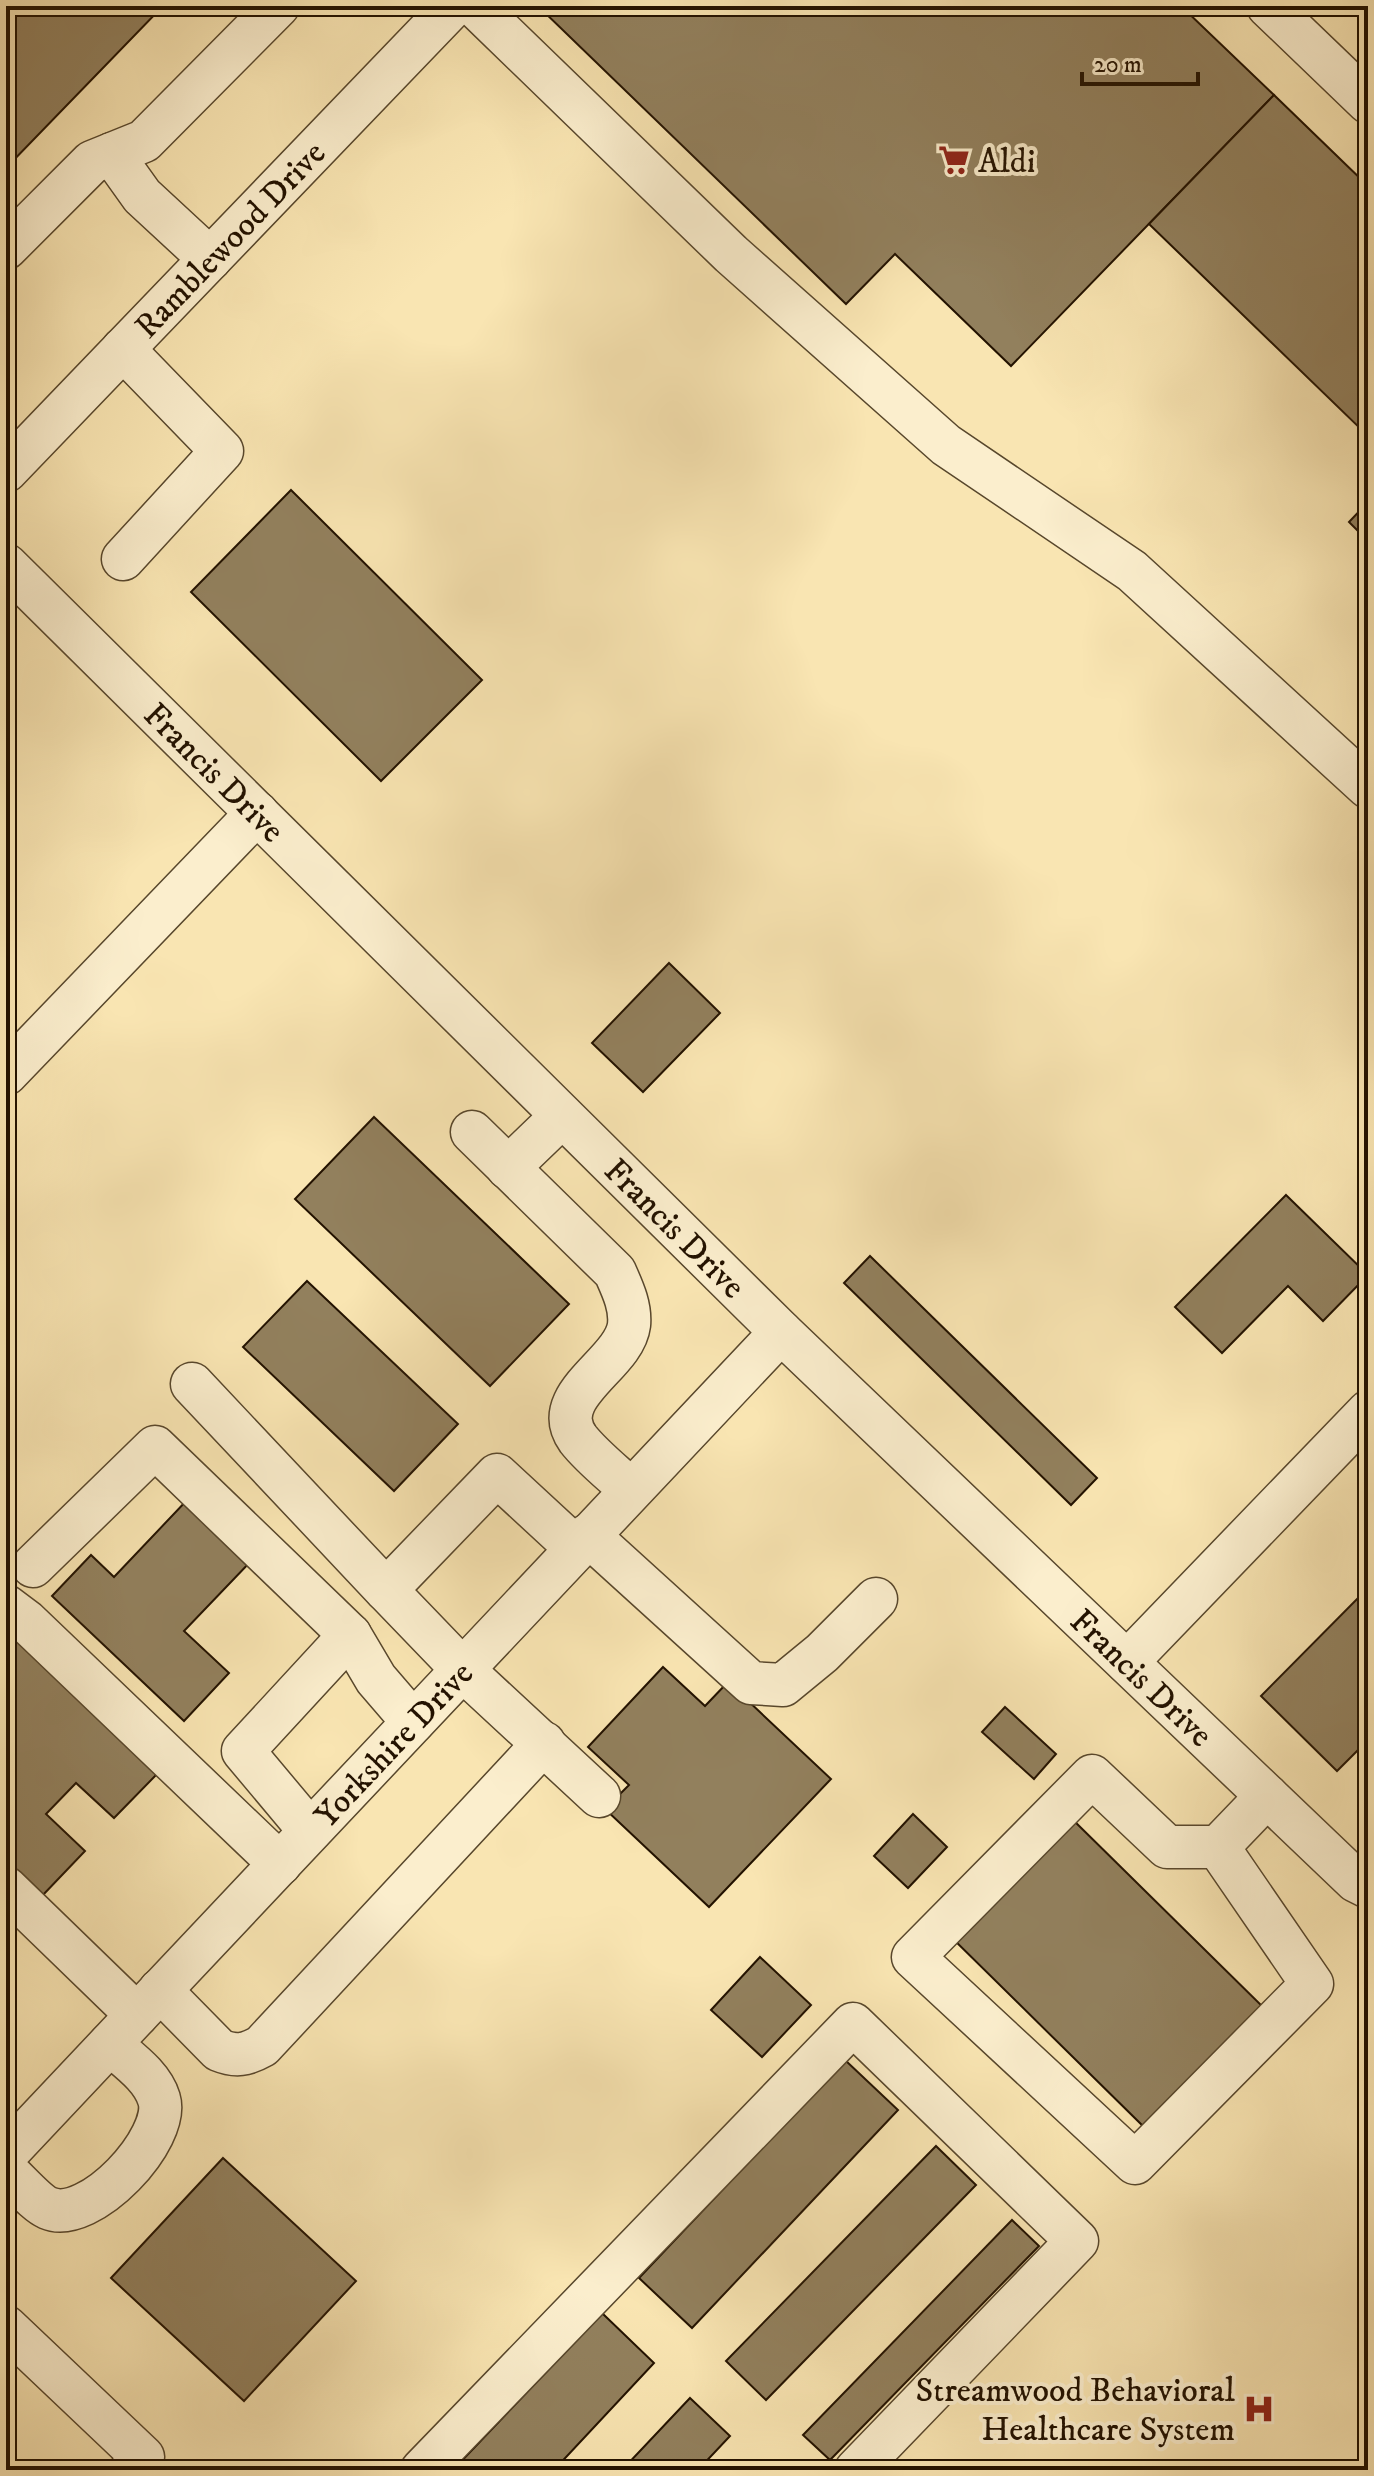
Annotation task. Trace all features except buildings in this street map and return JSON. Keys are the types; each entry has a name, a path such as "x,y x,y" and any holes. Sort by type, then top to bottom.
{"street":[{"path":"6,248 92,162 144,141 278,6"},
{"name":"Ramblewood Drive","path":"6,471 453,6"},
{"path":"475,6 731,254 946,445 1132,571 1368,787"},
{"path":"1268,6 1368,102"},
{"path":"112,154 142,196 210,259"},
{"path":"123,349 222,451 123,559"},
{"name":"Francis Drive","path":"6,565 781,1332 1267,1796 1360,1874"},
{"path":"6,1074 257,813"},
{"path":"508,1168 562,1116"},
{"path":"472,1132 615,1272 623,1289 629,1309 627,1334 622,1346 578,1394 571,1407 571,1416 577,1438 631,1490"},
{"name":"Yorkshire Drive","path":"6,2154 781,1332"},
{"path":"192,1384 463,1670 599,1796"},
{"path":"1127,1662 1368,1412"},
{"path":"33,1566 155,1447 350,1635 376,1679 413,1722"},
{"path":"386,1590 497,1475 751,1683 783,1685 822,1653 876,1599"},
{"path":"6,1606 26,1621 280,1864"},
{"path":"310,1831 243,1751 350,1635"},
{"path":"6,1888 136,2017 231,2055 246,2055 262,2046 544,1743"},
{"path":"1218,1847 1312,1984 1135,2163 913,1957 1092,1776 1167,1847 1218,1847 1267,1796"},
{"path":"6,2171 47,2208 63,2210 86,2205 118,2181 146,2148 159,2122 160,2102 152,2084 136,2017"},
{"path":"422,2470 853,2024 1077,2241 856,2470"},
{"path":"6,2327 143,2457 131,2470"}],"place":[{"name":"Aldi","path":"954,160"},
{"name":"Streamwood Behavioral Healthcare System","path":"1259,2409"}]}
